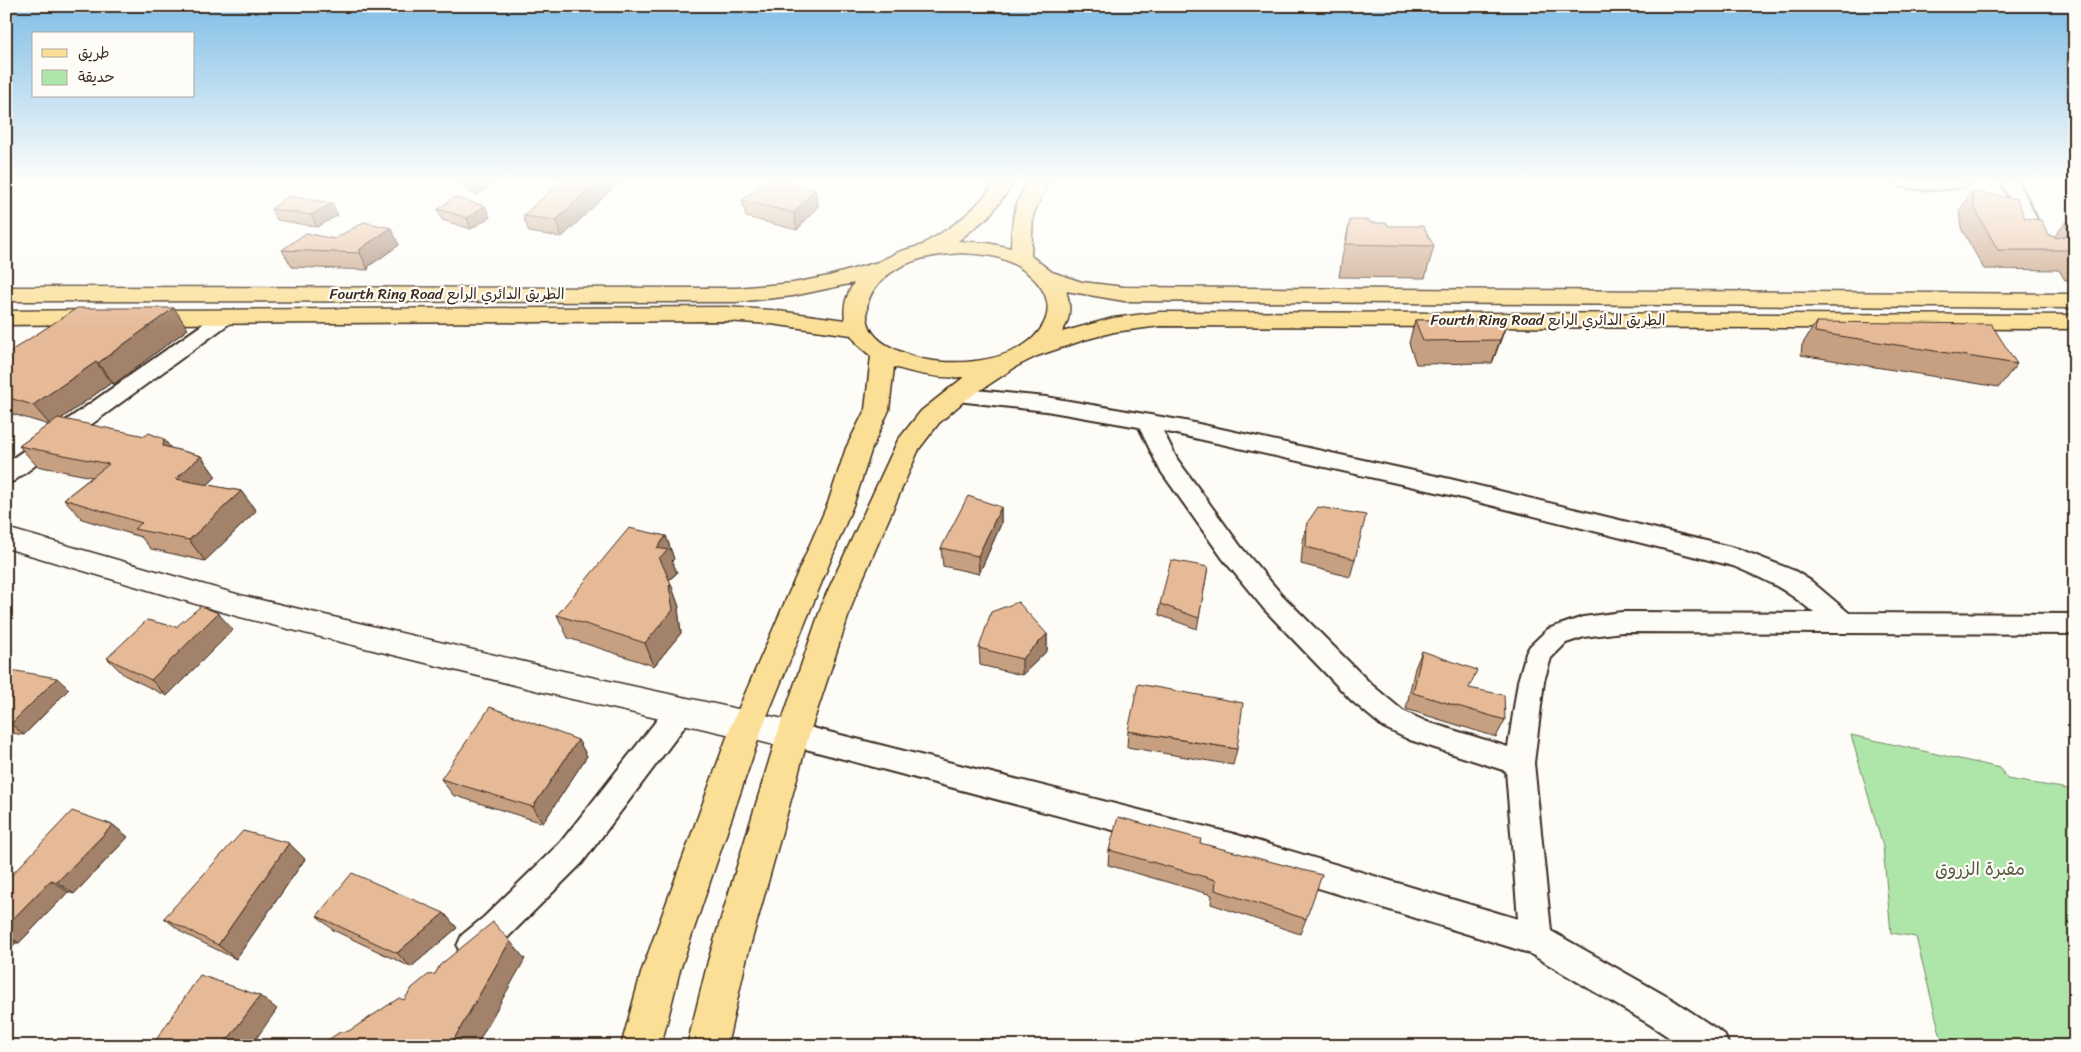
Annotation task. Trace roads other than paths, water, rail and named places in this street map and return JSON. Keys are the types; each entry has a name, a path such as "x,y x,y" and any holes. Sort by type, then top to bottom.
{"main road":[{"path":"959,231 920,252 885,267 864,285 855,307 858,329 864,338 883,354 910,365 942,370 976,369 1017,357"},
{"path":"1020,258 1023,247 1021,231"},
{"path":"707,1046 727,961 793,735 839,599 907,446 930,417 955,395 1042,341 1053,329 1058,316 1060,302 1056,289 1036,267 1020,258 1002,252 975,248 941,248 920,252"},
{"name":"Fourth Ring Road الطريق الدائري الرابع","path":"6,294 736,295 777,293 819,287 855,278 885,267"},
{"name":"Fourth Ring Road الطريق الدائري الرابع","path":"1047,277 1079,288 1124,294 2075,301"},
{"path":"6,318 726,314 771,317 858,329"},
{"name":"Fourth Ring Road الطريق الدائري الرابع","path":"1017,357 1076,335 1113,325 1160,319 2075,322"},
{"path":"641,1046 661,970 748,726 841,503 859,448 877,410 883,354"}],"street":[{"path":"2034,231 2043,250"},
{"path":"6,475 228,316"},
{"path":"955,395 1046,404 1148,422 1450,487 1739,558 1786,578 1802,588 1844,623"},
{"path":"1148,422 1168,464 1232,553 1279,608 1362,693 1393,719 1420,732 1520,763"},
{"path":"6,538 240,606 562,684 793,735 1234,848 1536,940 1661,1012 1712,1046"},
{"path":"1536,940 1520,763 1531,681 1536,662 1539,653 1557,636 1583,627 1622,622 2075,624"},
{"path":"449,965 495,928 571,853 681,710"}],"park label":[{"name":"مقبرة الزروق","path":"1980,869"}]}
